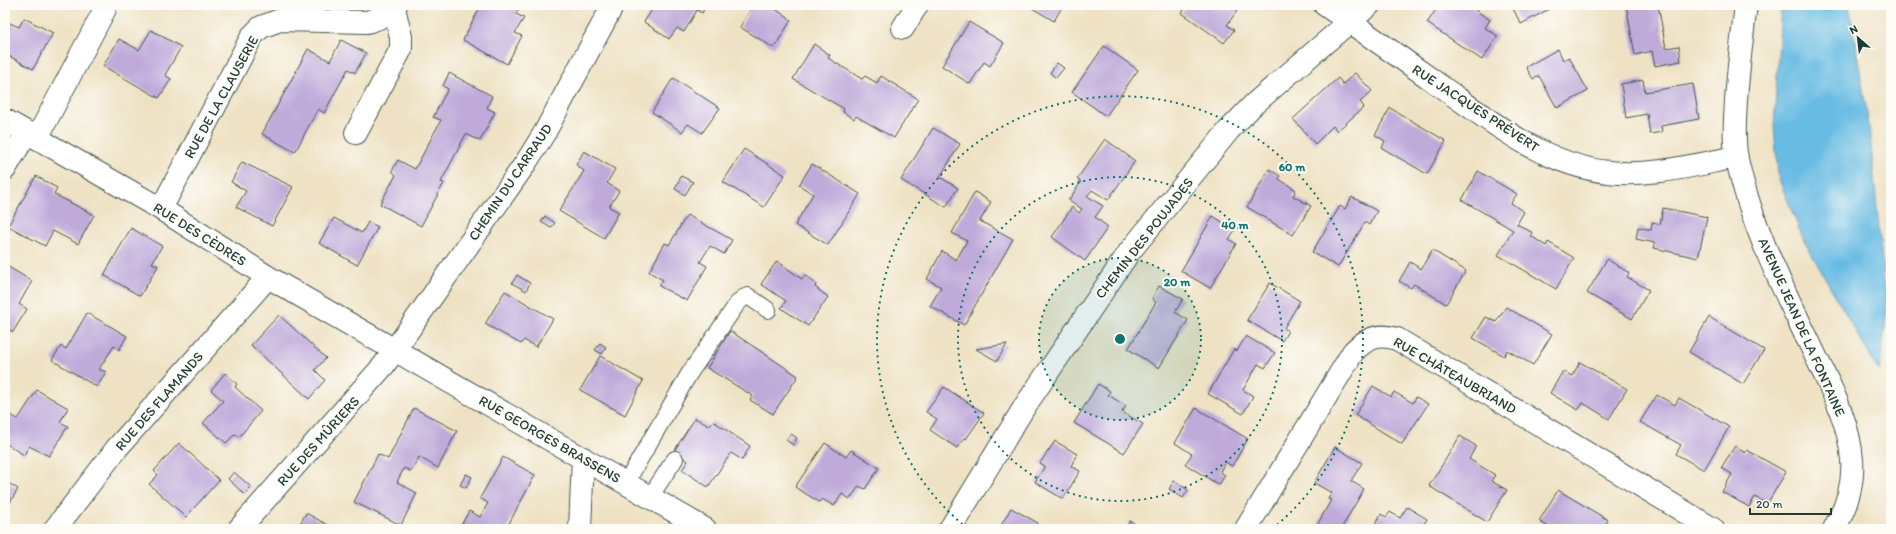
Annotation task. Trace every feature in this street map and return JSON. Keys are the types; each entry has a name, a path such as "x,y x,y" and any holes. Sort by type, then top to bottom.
{"street":[{"path":"5,169 32,135 105,9 105,5"},
{"name":"CHEMIN DU CARRAUD","path":"394,350 541,139 613,5"},
{"path":"902,28 917,5"},
{"name":"RUE JACQUES PRÉVERT","path":"1325,5 1475,111 1530,146 1553,157 1606,172 1630,173 1656,172 1737,157"},
{"name":"CHEMIN DES POUJADES","path":"950,529 1025,406 1130,251 1229,130 1254,104 1349,21 1370,5"},
{"name":"AVENUE JEAN DE LA FONTAINE","path":"1746,5 1735,125 1737,157 1745,190 1775,271 1841,410 1850,439 1852,480 1842,516 1834,529"},
{"path":"356,133 401,49 401,37 395,7"},
{"name":"RUE DE LA CLAUSERIE","path":"161,209 252,36 261,27 280,20 367,22 379,18 395,7"},
{"name":"RUE DES CÈDRES","path":"5,120 161,209 268,278 394,350"},
{"name":"RUE DES FLAMANDS","path":"55,529 117,448 268,278"},
{"name":"RUE CHÂTEAUBRIAND","path":"1246,529 1353,352 1367,339 1378,336 1388,336 1397,339 1713,529"},
{"name":"RUE GEORGES BRASSENS","path":"394,350 705,529"},
{"name":"RUE DES MÛRIERS","path":"240,529 359,395 394,350"},
{"path":"580,529 583,458"}],"lane":[{"path":"626,483 689,374 737,304 743,298 748,296 768,310"},
{"path":"650,497 675,459"}],"water":[{"path":"1781,5 1849,5 1869,125 1887,311 1879,372 1804,241 1778,177 1774,126"}],"building":[{"path":"481,5 521,5 516,14 524,18 515,33 522,36 507,64 463,40"},
{"path":"655,5 706,5 702,13 697,10 684,32 677,28 669,39 644,22"},
{"path":"753,5 770,5 791,20 774,48 740,27"},
{"path":"1034,5 1063,5 1054,21 1032,8"},
{"path":"1187,5 1241,5 1227,25 1234,30 1224,43 1182,13"},
{"path":"1439,5 1468,5 1490,20 1485,28 1498,36 1482,60 1427,23"},
{"path":"1511,5 1552,5 1553,7 1521,24"},
{"path":"1626,5 1658,5 1666,48 1679,46 1681,61 1655,66 1652,51 1635,55"},
{"path":"24,18 53,33 33,69 5,54 5,21 19,27"},
{"path":"969,22 1004,43 990,66 984,62 970,84 942,66"},
{"path":"151,30 181,47 165,75 171,79 159,98 103,66 119,39 139,50"},
{"path":"341,40 366,53 355,73 348,69 324,113 318,109 295,152 262,134 308,49 330,61"},
{"path":"814,44 830,55 828,58 862,79 865,76 877,83 881,76 918,99 894,138 856,116 854,119 843,112 844,109 793,79"},
{"path":"1104,46 1138,70 1106,116 1072,92"},
{"path":"1558,49 1563,60 1569,57 1588,91 1557,108 1539,76 1533,79 1526,67"},
{"path":"1057,63 1064,68 1056,78 1050,73"},
{"path":"449,73 492,96 487,108 495,112 480,141 466,134 441,182 444,183 421,226 380,204 396,175 392,171 398,160 415,169 441,120 433,117 448,89 443,86"},
{"path":"1355,73 1372,91 1360,102 1364,107 1337,131 1333,126 1315,144 1293,119 1338,78 1343,84"},
{"path":"673,78 720,108 702,133 688,124 682,132 652,112"},
{"path":"1643,80 1645,92 1693,84 1699,119 1661,126 1662,132 1650,134 1647,114 1626,118 1621,84"},
{"path":"1390,108 1446,141 1427,174 1382,148 1385,141 1375,135"},
{"path":"933,128 960,144 940,177 958,188 946,207 901,180"},
{"path":"1105,139 1135,161 1108,200 1092,190 1087,196 1103,206 1095,217 1108,227 1085,261 1052,237 1072,207 1079,213 1082,209 1069,200 1081,182 1077,179"},
{"path":"744,149 785,175 764,207 723,182"},
{"path":"584,151 615,169 607,183 619,191 609,207 619,212 604,238 559,211 584,171 576,165"},
{"path":"242,162 293,187 272,226 236,207 246,191 231,182"},
{"path":"812,164 860,194 828,245 795,225 813,194 799,185"},
{"path":"1269,169 1280,176 1279,179 1296,190 1293,196 1311,206 1293,235 1247,207"},
{"path":"1478,171 1517,194 1511,203 1524,212 1517,224 1533,233 1531,236 1546,246 1548,242 1574,258 1556,289 1498,255 1513,230 1462,200"},
{"path":"36,176 57,188 54,194 94,215 78,244 53,231 45,246 8,226"},
{"path":"681,176 693,182 685,195 675,189"},
{"path":"975,192 991,202 980,221 1013,239 964,325 930,306 941,287 927,279 942,251 956,260 967,241 952,233"},
{"path":"1352,197 1377,211 1369,225 1365,222 1338,267 1312,252 1340,206 1345,209"},
{"path":"1663,208 1707,217 1698,258 1654,248 1655,243 1636,239 1638,227 1651,230 1652,222 1660,224"},
{"path":"687,215 732,240 724,254 710,246 700,262 707,266 687,301 659,286 663,280 649,272 665,243 669,245"},
{"path":"545,216 555,223 551,228 541,222"},
{"path":"1213,216 1235,230 1229,239 1236,244 1210,288 1181,271"},
{"path":"334,218 362,233 368,222 378,227 357,265 319,243"},
{"path":"131,228 162,246 152,263 158,266 140,296 104,275"},
{"path":"1432,250 1466,271 1446,304 1414,284 1411,288 1399,281 1410,262 1421,269"},
{"path":"1607,259 1629,273 1627,277 1649,290 1632,319 1587,293"},
{"path":"777,261 802,279 805,275 816,284 815,287 828,297 808,326 781,308 786,301 761,284"},
{"path":"5,265 32,281 19,304 27,309 13,332 5,327"},
{"path":"517,275 530,283 526,291 512,283"},
{"path":"1270,283 1300,301 1284,328 1288,331 1282,341 1247,320"},
{"path":"1159,286 1183,299 1175,312 1188,320 1159,368 1128,349 1156,302 1152,299"},
{"path":"505,291 553,319 536,347 524,340 521,344 485,324"},
{"path":"1506,307 1552,334 1533,365 1507,350 1504,356 1473,338 1486,317 1496,322"},
{"path":"87,313 127,336 119,350 114,346 99,369 106,372 97,387 52,360 61,346 66,349"},
{"path":"279,315 326,358 315,370 325,380 309,399 251,345"},
{"path":"1709,317 1764,350 1743,384 1689,352"},
{"path":"730,331 798,376 773,414 750,400 753,396 707,368"},
{"path":"1246,336 1275,353 1265,368 1258,364 1243,390 1253,396 1243,414 1208,394 1234,349 1237,351"},
{"path":"600,343 606,347 602,354 595,350"},
{"path":"1007,344 997,361 976,349"},
{"path":"600,356 643,381 625,415 580,390"},
{"path":"1580,362 1627,389 1609,419 1583,403 1578,410 1550,393 1563,371 1572,376"},
{"path":"225,373 237,384 235,387 261,411 239,437 235,434 226,443 203,423 223,401 211,390"},
{"path":"1098,384 1110,391 1108,395 1126,406 1122,412 1143,424 1124,453 1074,423"},
{"path":"1373,386 1391,397 1394,392 1413,403 1416,397 1428,404 1402,444 1355,415"},
{"path":"944,387 984,413 966,439 964,438 957,448 930,430 937,419 926,412"},
{"path":"37,390 68,408 60,422 68,426 49,456 29,446 24,455 5,443 5,418 8,414 18,419"},
{"path":"1657,395 1675,405 1679,398 1729,427 1704,470 1676,454 1681,445 1640,422"},
{"path":"414,408 457,431 438,468 419,457 411,471 404,468 397,482 417,493 401,525 354,502 378,454 388,459"},
{"path":"1196,408 1248,439 1232,466 1225,462 1220,472 1225,475 1219,485 1185,464 1192,454 1175,443"},
{"path":"695,418 709,426 713,421 750,446 742,460 731,453 708,487 682,470 688,461 674,451"},
{"path":"791,434 797,438 793,445 786,440"},
{"path":"1460,436 1476,446 1469,459 1495,475 1491,481 1507,490 1487,522 1429,486"},
{"path":"1055,441 1077,454 1071,466 1080,471 1063,499 1035,482 1045,466 1040,463"},
{"path":"179,443 219,480 186,517 149,484 158,475 154,471"},
{"path":"825,443 846,457 851,450 879,468 865,489 859,486 850,499 842,494 834,506 822,499 819,502 795,487"},
{"path":"1735,446 1745,453 1747,450 1786,472 1767,504 1755,497 1749,507 1722,492 1732,474 1721,468"},
{"path":"1335,447 1362,463 1351,481 1364,489 1341,529 1320,529 1316,527 1331,500 1328,499 1332,493 1314,483"},
{"path":"503,457 535,475 506,529 459,529 469,511 480,517 488,503 480,498"},
{"path":"234,472 251,487 244,494 228,479"},
{"path":"466,474 472,477 466,488 460,485"},
{"path":"5,481 18,489 5,511"},
{"path":"1174,481 1188,490 1183,498 1169,489"},
{"path":"1558,490 1608,520 1606,523 1616,529 1551,529 1539,521"},
{"path":"1407,507 1427,519 1424,524 1433,529 1372,529 1381,514 1386,517 1390,512 1400,518"},
{"path":"1011,508 1038,523 1035,529 999,529"},
{"path":"306,513 335,529 297,529"},
{"path":"1130,521 1142,529 1126,529"}]}
